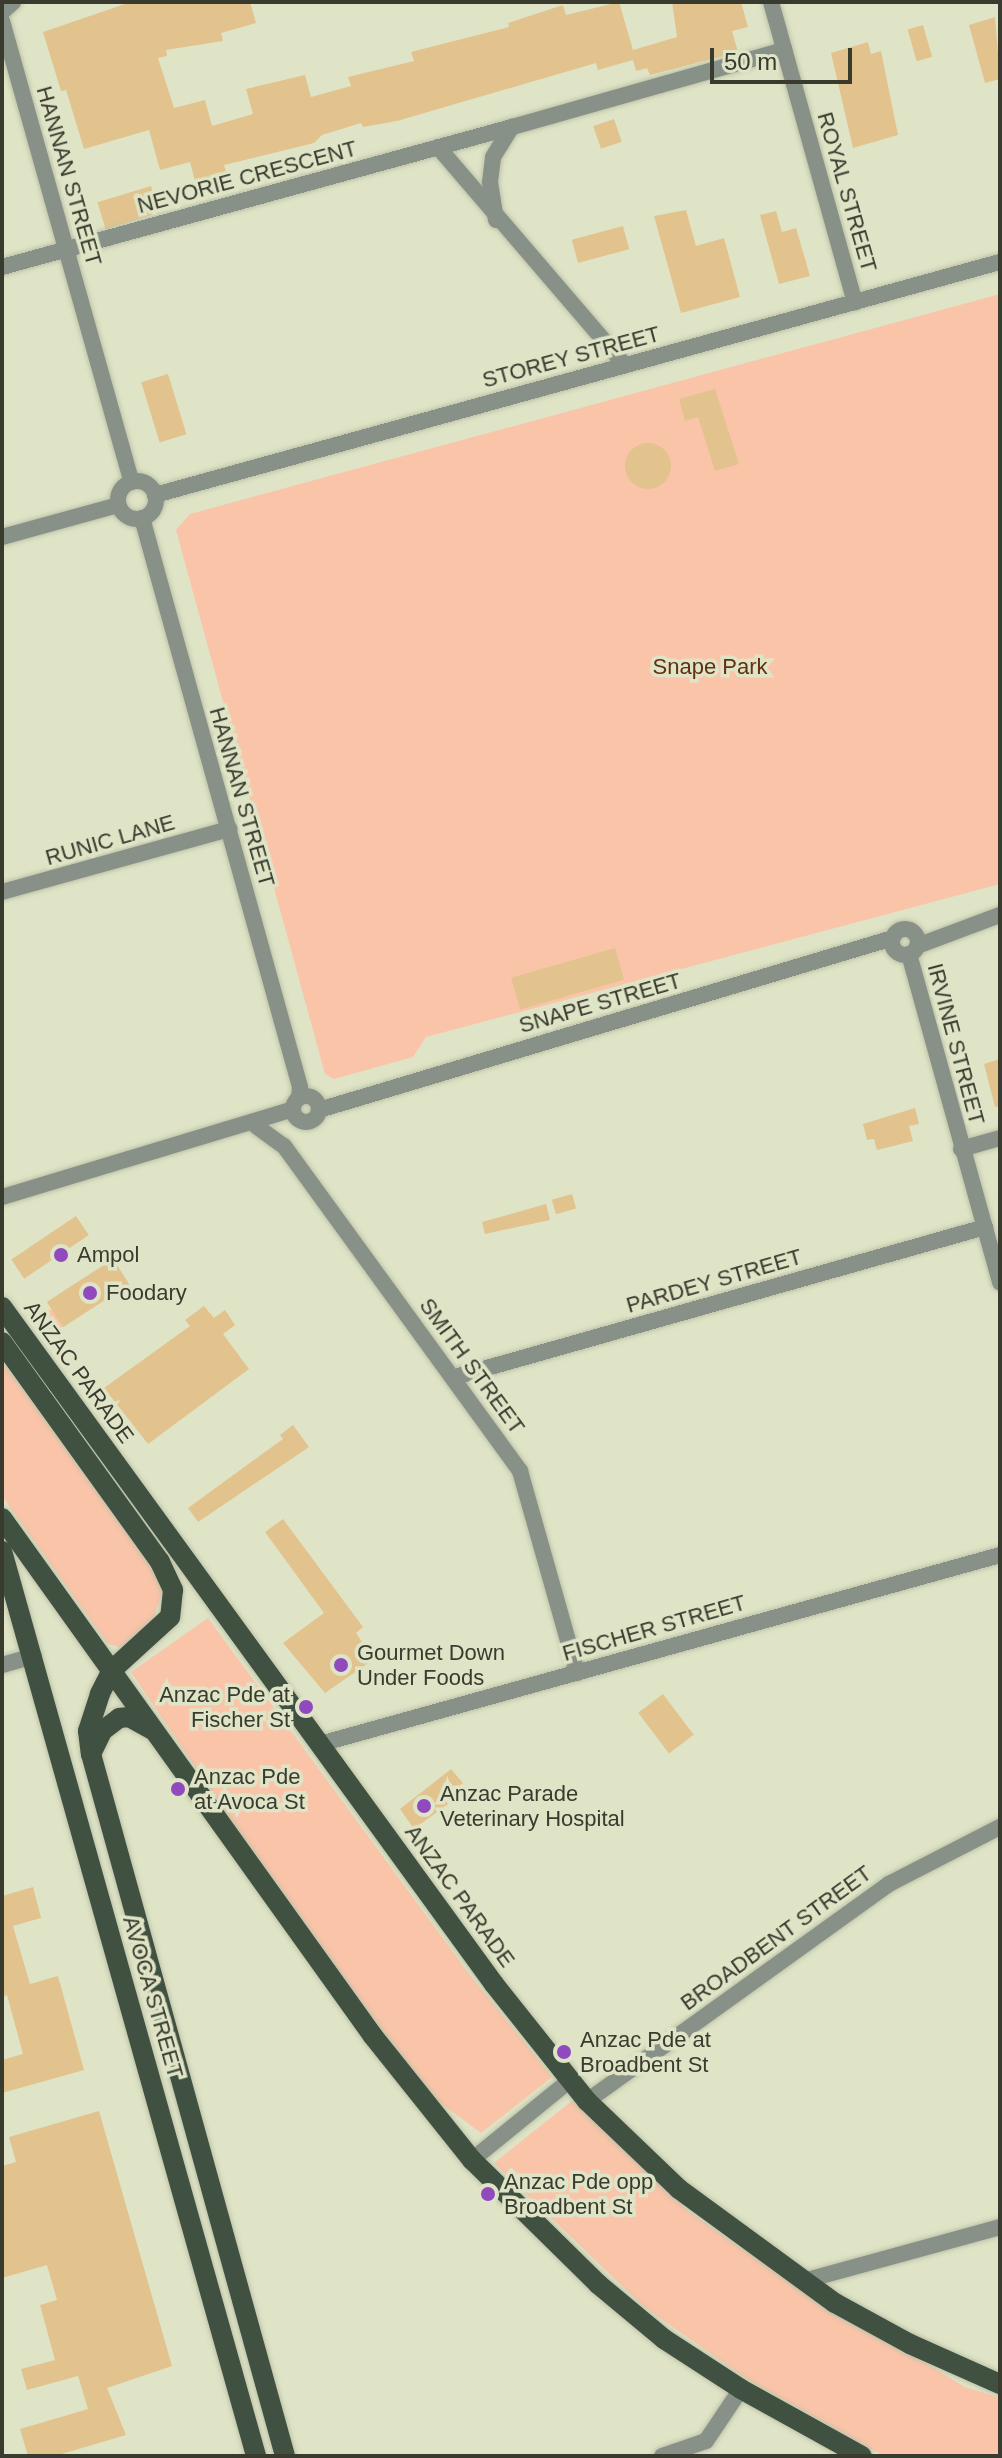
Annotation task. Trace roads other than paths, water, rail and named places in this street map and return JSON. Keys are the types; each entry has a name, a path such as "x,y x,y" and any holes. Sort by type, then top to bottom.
{"main road":[{"name":"ANZAC PARADE","path":"2,1307 320,1744 569,2081 587,2101 679,2189 803,2281 888,2333 1000,2384"},
{"path":"2,1342 160,1562 173,1590 170,1617 112,1670"},
{"path":"2,1518 373,2036 472,2160 618,2302 741,2389 862,2456"},
{"name":"AVOCA STREET","path":"2,1551 34,1656 256,2456"},
{"name":"AVOCA STREET","path":"112,1670 92,1711 91,1754 285,2456"},
{"path":"91,1754 102,1731 119,1718 152,1730"},
{"path":"142,2048 170,2040"}],"street":[{"path":"2,12 13,2"},
{"name":"ROYAL STREET","path":"771,2 855,302"},
{"name":"HANNAN STREET","path":"2,21 132,482"},
{"name":"NEVORIE CRESCENT","path":"2,267 784,50"},
{"path":"496,220 490,182 493,157 512,127"},
{"path":"438,147 496,220 625,365"},
{"name":"STOREY STREET","path":"155,495 1000,262"},
{"path":"132,482 146,484 155,495 153,509 142,518 127,517 118,505 120,490 132,482"},
{"path":"2,537 118,505"},
{"name":"HANNAN STREET","path":"142,518 304,1103"},
{"name":"RUNIC LANE","path":"2,892 229,829"},
{"name":"SNAPE STREET","path":"2,1197 238,1129 304,1103 356,1096 856,954 906,945 1000,915"},
{"name":"IRVINE STREET","path":"906,945 1000,1283"},
{"name":"SNAPE STREET","path":"238,1129 256,1126 304,1103"},
{"name":"SMITH STREET","path":"256,1126 284,1146 455,1377 520,1471 577,1673"},
{"path":"961,1149 1000,1138"},
{"name":"PARDEY STREET","path":"455,1377 985,1227"},
{"name":"FISCHER STREET","path":"320,1744 1000,1555"},
{"path":"2,1665 34,1656"},
{"name":"BROADBENT STREET","path":"587,2101 864,1901 1000,1827"},
{"path":"472,2160 569,2081"},
{"path":"803,2281 1000,2227"},
{"path":"662,2456 706,2441 741,2389"}],"place":[{"name":"Ampol","path":"61,1255"},
{"name":"Foodary","path":"90,1293"},
{"name":"Gourmet Down Under Foods","path":"341,1665"},
{"name":"Anzac Pde at Fischer St","path":"306,1707"},
{"name":"Anzac Pde at Avoca St","path":"178,1789"},
{"name":"Anzac Parade Veterinary Hospital","path":"424,1806"},
{"name":"Anzac Pde at Broadbent St","path":"564,2052"},
{"name":"Anzac Pde opp Broadbent St","path":"488,2194"}],"park label":[{"name":"Snape Park","path":"710,667"}]}
